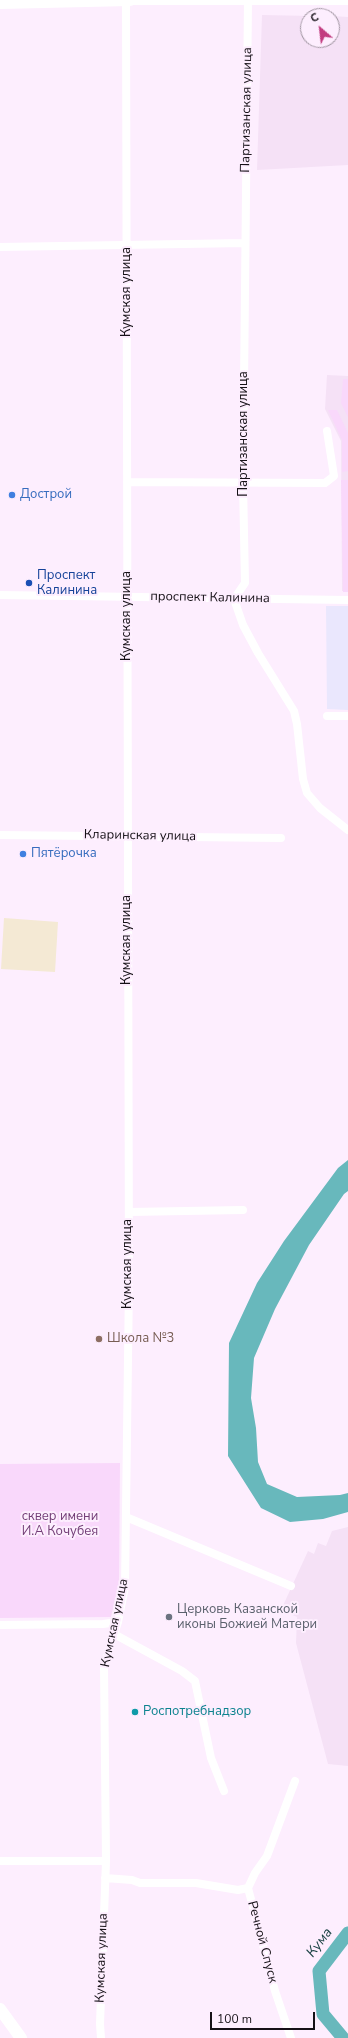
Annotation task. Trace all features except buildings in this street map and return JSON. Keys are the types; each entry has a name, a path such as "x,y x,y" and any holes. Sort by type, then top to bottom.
{"main road":[{"path":"0,3 127,0"},
{"path":"0,2009 4,2026 21,2038"}],"street":[{"path":"127,0 348,1"},
{"name":"Кумская улица","path":"101,2038 100,2024 106,1861 104,1666 118,1622 125,1587 126,1517 128,1212 127,0"},
{"name":"Партизанская улица","path":"234,599 245,583 243,483 248,0"},
{"path":"0,247 245,244"},
{"path":"127,482 325,482 334,476 327,431"},
{"name":"проспект Калинина","path":"0,595 348,600"},
{"path":"234,599 243,625 258,653 294,711 297,724 303,779 307,793 320,808 348,830"},
{"path":"326,716 348,716"},
{"name":"Кларинская улица","path":"0,835 127,835 281,838"},
{"path":"128,1212 243,1210"},
{"path":"126,1517 291,1586"},
{"path":"0,1625 103,1624 118,1622"},
{"path":"114,1634 182,1671 195,1681 211,1758 224,1791"},
{"name":"Речной Спуск","path":"291,2038 275,1991 248,1888 255,1873 266,1856 295,1781"},
{"path":"0,1861 106,1861"},
{"path":"105,1878 132,1880 140,1884 196,1884 238,1890 248,1888"}],"shaded area":[{"path":"262,15 300,16 300,48 340,48 340,16 348,17 348,165 257,170"},
{"path":"327,375 348,376 348,591 342,591 341,441 325,409"},
{"path":"326,606 348,606 348,710 327,709"},
{"path":"4,918 58,922 55,972 1,969"},
{"path":"348,1527 348,1766 328,1764 296,1643 297,1617 281,1610 308,1551 314,1554 318,1543 326,1546 332,1531"}],"green space":[{"path":"343,379 348,379 348,417 341,403"},
{"path":"328,410 337,410 348,433 348,471 342,472 342,440"},
{"path":"341,480 348,480 348,592 343,592"},
{"name":"сквер имени И.А Кочубея","path":"120,1463 119,1586 111,1617 0,1618 0,1464"}],"water":[{"path":"348,1160 348,1191 344,1194 309,1245 275,1309 254,1358 251,1398 256,1428 258,1462 267,1484 297,1497 340,1495 348,1493 348,1512 323,1519 290,1522 261,1508 228,1456 229,1343 257,1283 284,1241 338,1168"}],"waterway":[{"name":"Кума","path":"343,2038 323,2014 319,1971 348,1933"}],"place":[{"name":"Дострой","path":"12,495"},
{"name":"Проспект Калинина","path":"29,583"},
{"name":"Пятёрочка","path":"23,854"},
{"name":"Школа №3","path":"99,1339"},
{"name":"Церковь Казанской иконы Божией Матери","path":"169,1617"},
{"name":"Роспотребнадзор","path":"135,1712"}]}
